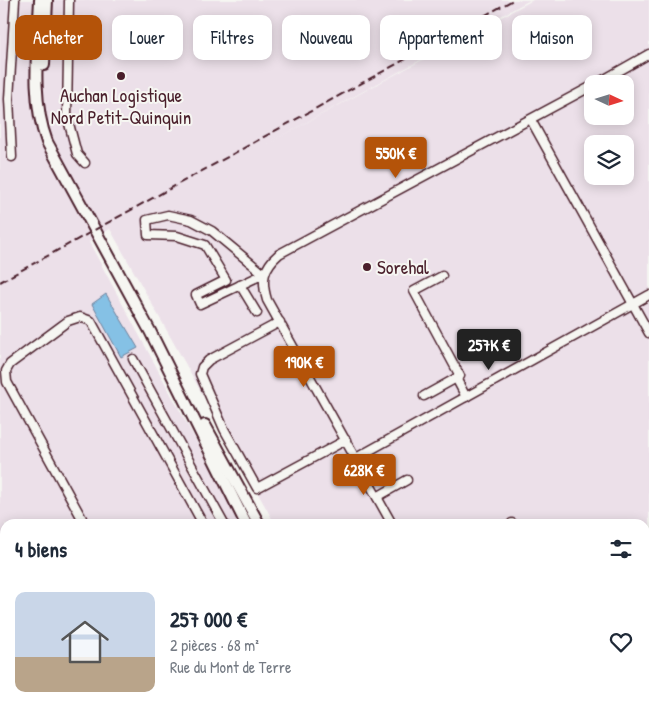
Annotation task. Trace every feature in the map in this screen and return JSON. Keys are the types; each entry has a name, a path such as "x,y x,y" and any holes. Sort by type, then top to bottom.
{"main road":[{"path":"40,0 37,79 38,110 44,133 57,162 256,519"},
{"path":"47,0 43,101 46,126 57,162"},
{"path":"150,331 244,519"}],"street":[{"path":"12,157 9,99 15,0"},
{"path":"69,0 67,116 77,154 86,163"},
{"path":"612,75 649,54"},
{"path":"389,519 272,308 264,290 264,274 269,263 279,254 584,90"},
{"path":"531,120 649,333"},
{"path":"168,215 192,220 212,231 264,274 200,304 196,295 226,280 205,245 187,238 168,235 148,235 147,220 168,215"},
{"path":"424,396 460,376 414,291 442,276"},
{"path":"240,285 257,313"},
{"path":"356,458 649,295"},
{"path":"82,519 6,382 10,364 68,321 80,317 91,321 200,519"},
{"path":"280,322 209,360 202,367 200,374 224,429 257,488 346,440"},
{"path":"133,359 221,519"},
{"path":"456,378 466,397"},
{"path":"377,497 407,480"}],"shaded area":[{"path":"0,0 530,0 502,15 380,15 380,60 420,60 267,144 422,60 502,60 502,17 533,0 649,0 649,519 272,519 110,229 89,242 238,519 0,519"}],"water":[{"path":"106,294 138,348 121,357 92,304"}],"railway":[{"path":"0,282 513,0"}],"place":[{"name":"Auchan Logistique Nord Petit-Quinquin","path":"121,76"},
{"name":"Sorehal","path":"367,267"}]}
